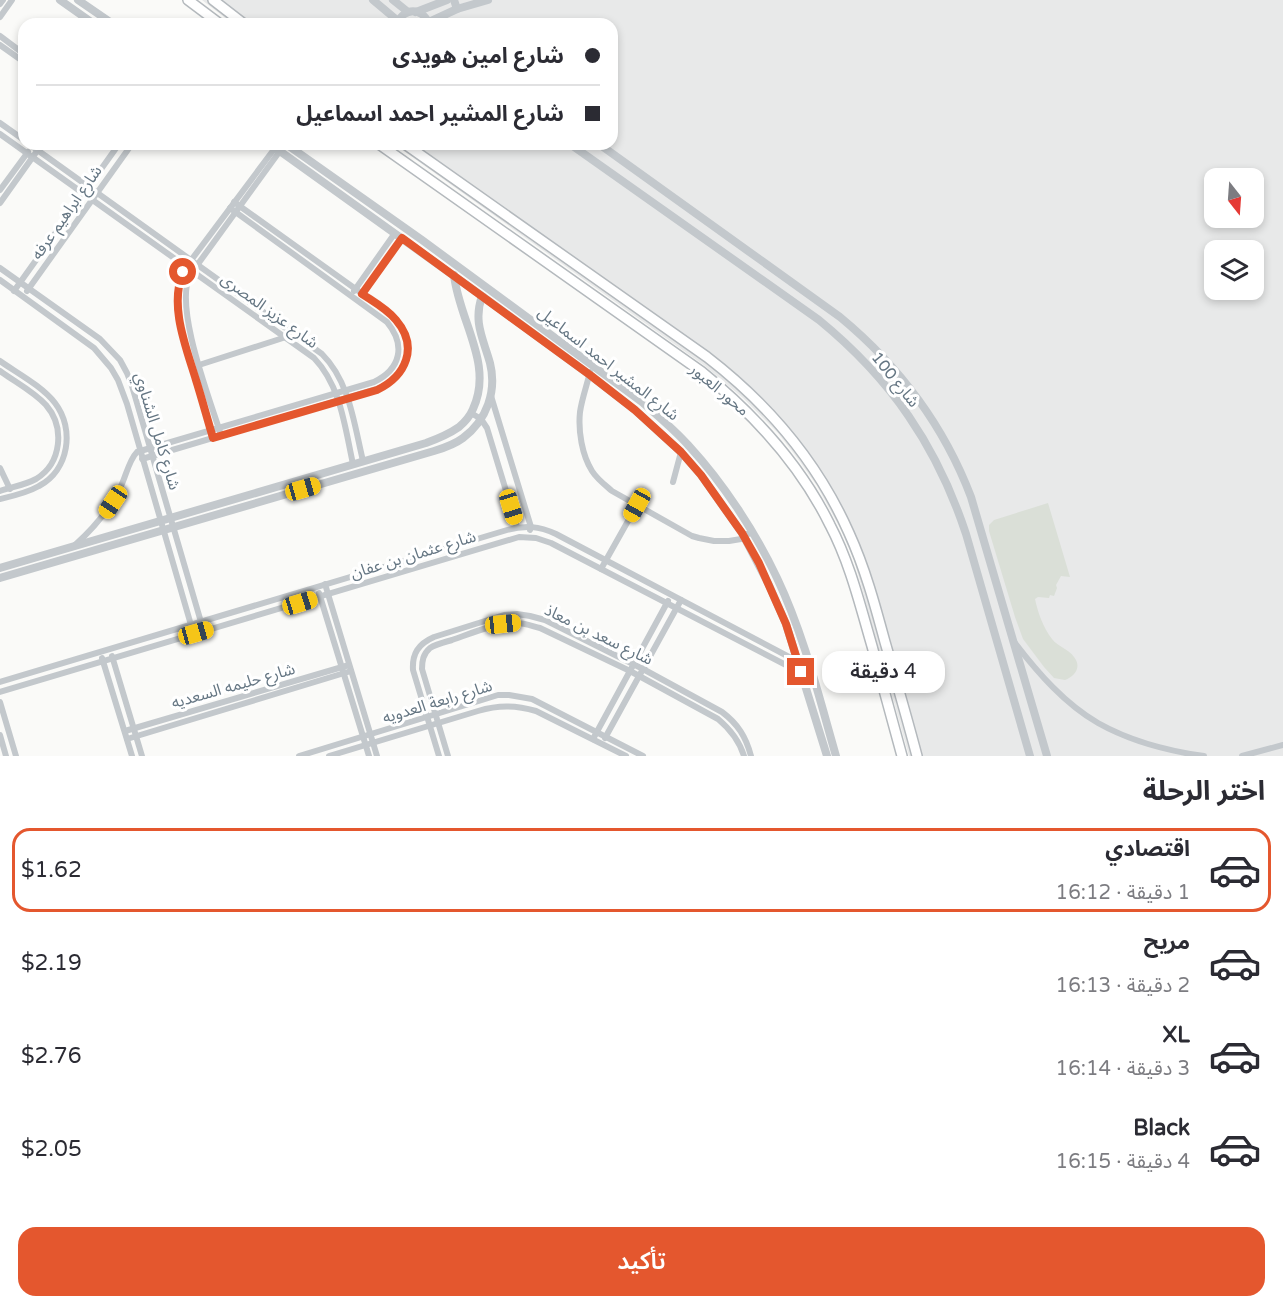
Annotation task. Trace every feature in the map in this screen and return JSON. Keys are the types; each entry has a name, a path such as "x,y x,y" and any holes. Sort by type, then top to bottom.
{"highway":[{"path":"188,0 212,18"},
{"path":"213,0 236,18"},
{"name":"محور العبور","path":"388,150 702,372 753,416 775,441 814,496 844,556 856,588 902,756"},
{"name":"محور العبور","path":"414,150 707,357 742,386 782,428 816,473 849,533 870,587 917,756"}],"street":[{"path":"0,4 3,0"},
{"path":"0,17 12,0"},
{"path":"60,0 86,18"},
{"path":"78,0 104,18"},
{"path":"373,0 393,18"},
{"path":"393,0 425,18"},
{"path":"399,18 447,0"},
{"path":"454,0 457,9"},
{"path":"439,18 457,9 488,0"},
{"path":"0,36 18,50"},
{"path":"0,45 18,58"},
{"path":"0,123 18,136"},
{"name":"شارع عزيز المصرى","path":"0,134 18,147"},
{"name":"شارع عزيز المصرى","path":"23,150 314,358 327,373 337,397 353,464"},
{"path":"0,203 32,150"},
{"name":"شارع عزيز المصرى","path":"38,150 316,348 333,366 347,394 363,461"},
{"name":"شارع ابراهيم عرفه","path":"14,291 115,150"},
{"name":"شارع ابراهيم عرفه","path":"23,297 128,150"},
{"path":"212,434 180,322 178,295 181,276 198,264 276,150"},
{"name":"شارع المشير احمد اسماعيل","path":"284,150 590,375 635,410 681,452 701,475 759,563 786,624 827,756"},
{"name":"شارع المشير احمد اسماعيل","path":"285,150 422,240 642,402 689,445 709,469 755,536 778,579 810,668 836,756"},
{"name":"شارع 100","path":"579,150 819,320 857,354 901,404 928,446 956,504 1029,756"},
{"name":"شارع 100","path":"607,150 828,307 864,338 897,373 926,411 954,457 971,497 1047,756"},
{"path":"0,190 30,155"},
{"path":"71,548 104,514 121,487 134,454 141,455 347,394 383,378 395,364 399,346 397,337 381,317 235,207"},
{"path":"220,432 189,329 186,282 191,259 235,207"},
{"path":"699,235 697,229 699,226 711,224"},
{"path":"260,225 387,311 405,334 407,354 403,368 393,381 377,390 347,394"},
{"path":"351,295 376,260 399,236"},
{"path":"358,300 399,236"},
{"path":"208,237 214,242"},
{"path":"747,269 758,270 761,265 759,259"},
{"path":"376,260 383,264"},
{"name":"شارع كامل الشناوي","path":"0,268 100,339 120,360 132,386 201,622"},
{"path":"0,568 439,438 460,427 478,399 481,379 478,360 458,296 454,275"},
{"name":"شارع كامل الشناوي","path":"0,280 84,340 103,358 114,374 123,392 191,625"},
{"path":"0,578 449,446 462,439 482,419 491,396 490,366 478,322 482,296"},
{"path":"200,365 286,338"},
{"path":"0,361 41,390 56,404 64,418 67,437 64,456 55,474 39,486 3,499 1,489 27,483 44,473 55,457 59,437 55,419 44,403 0,371"},
{"path":"592,365 580,415 582,443 592,470 601,482 612,491 692,536 714,541 743,540 753,544 755,536 747,534 743,540"},
{"path":"481,379 485,377 492,379"},
{"path":"491,396 531,526 528,537"},
{"path":"471,413 482,419 487,428 517,527"},
{"path":"672,482 681,452"},
{"path":"0,468 13,495"},
{"path":"601,569 637,505"},
{"name":"شارع عثمان بن عفان","path":"0,682 517,527 531,526 548,530 810,668"},
{"name":"شارع عثمان بن عفان","path":"0,692 510,539 528,537 551,543 813,679"},
{"path":"325,584 377,756"},
{"path":"317,587 369,756"},
{"path":"593,739 672,596"},
{"path":"601,744 681,600"},
{"name":"شارع سعد بن معاذ","path":"439,756 413,670 414,654 419,646 434,637 504,615 523,615 544,620 634,664 722,712 742,733 751,756"},
{"name":"شارع سعد بن معاذ","path":"448,756 422,669 425,654 438,645 503,624 516,623 540,628 630,671 718,719 736,738 744,756"},
{"path":"1015,643 1039,673 1097,722 1154,746 1204,756"},
{"path":"110,649 142,756"},
{"path":"100,652 132,756"},
{"name":"شارع حليمه السعديه","path":"125,731 350,668"},
{"name":"شارع حليمه السعديه","path":"127,739 343,670"},
{"name":"شارع رابعة العدويه","path":"299,756 498,695 532,699 643,756"},
{"path":"0,702 16,756"},
{"name":"شارع رابعة العدويه","path":"329,756 492,707 507,706 536,711 626,756"},
{"path":"0,735 6,756"},
{"path":"1242,756 1283,745"}],"shaded area":[{"path":"202,0 1283,0 1283,756 909,756 854,560 841,530 817,486 798,459 778,433 743,398 705,366 402,150 618,150 618,18 225,18"},
{"path":"1048,503 1070,577 1061,576 1054,596 1035,599 1041,620 1054,642 1072,654 1076,661 1076,671 1065,680 1054,678 1023,639 989,531 989,525 994,520"}],"route":[{"path":"183,272 178,295 180,322 213,438 377,390 399,375 406,361 405,334 392,315 362,294 402,238 590,375 635,410 681,452 701,475 742,533 759,563 786,624 801,672"}]}
